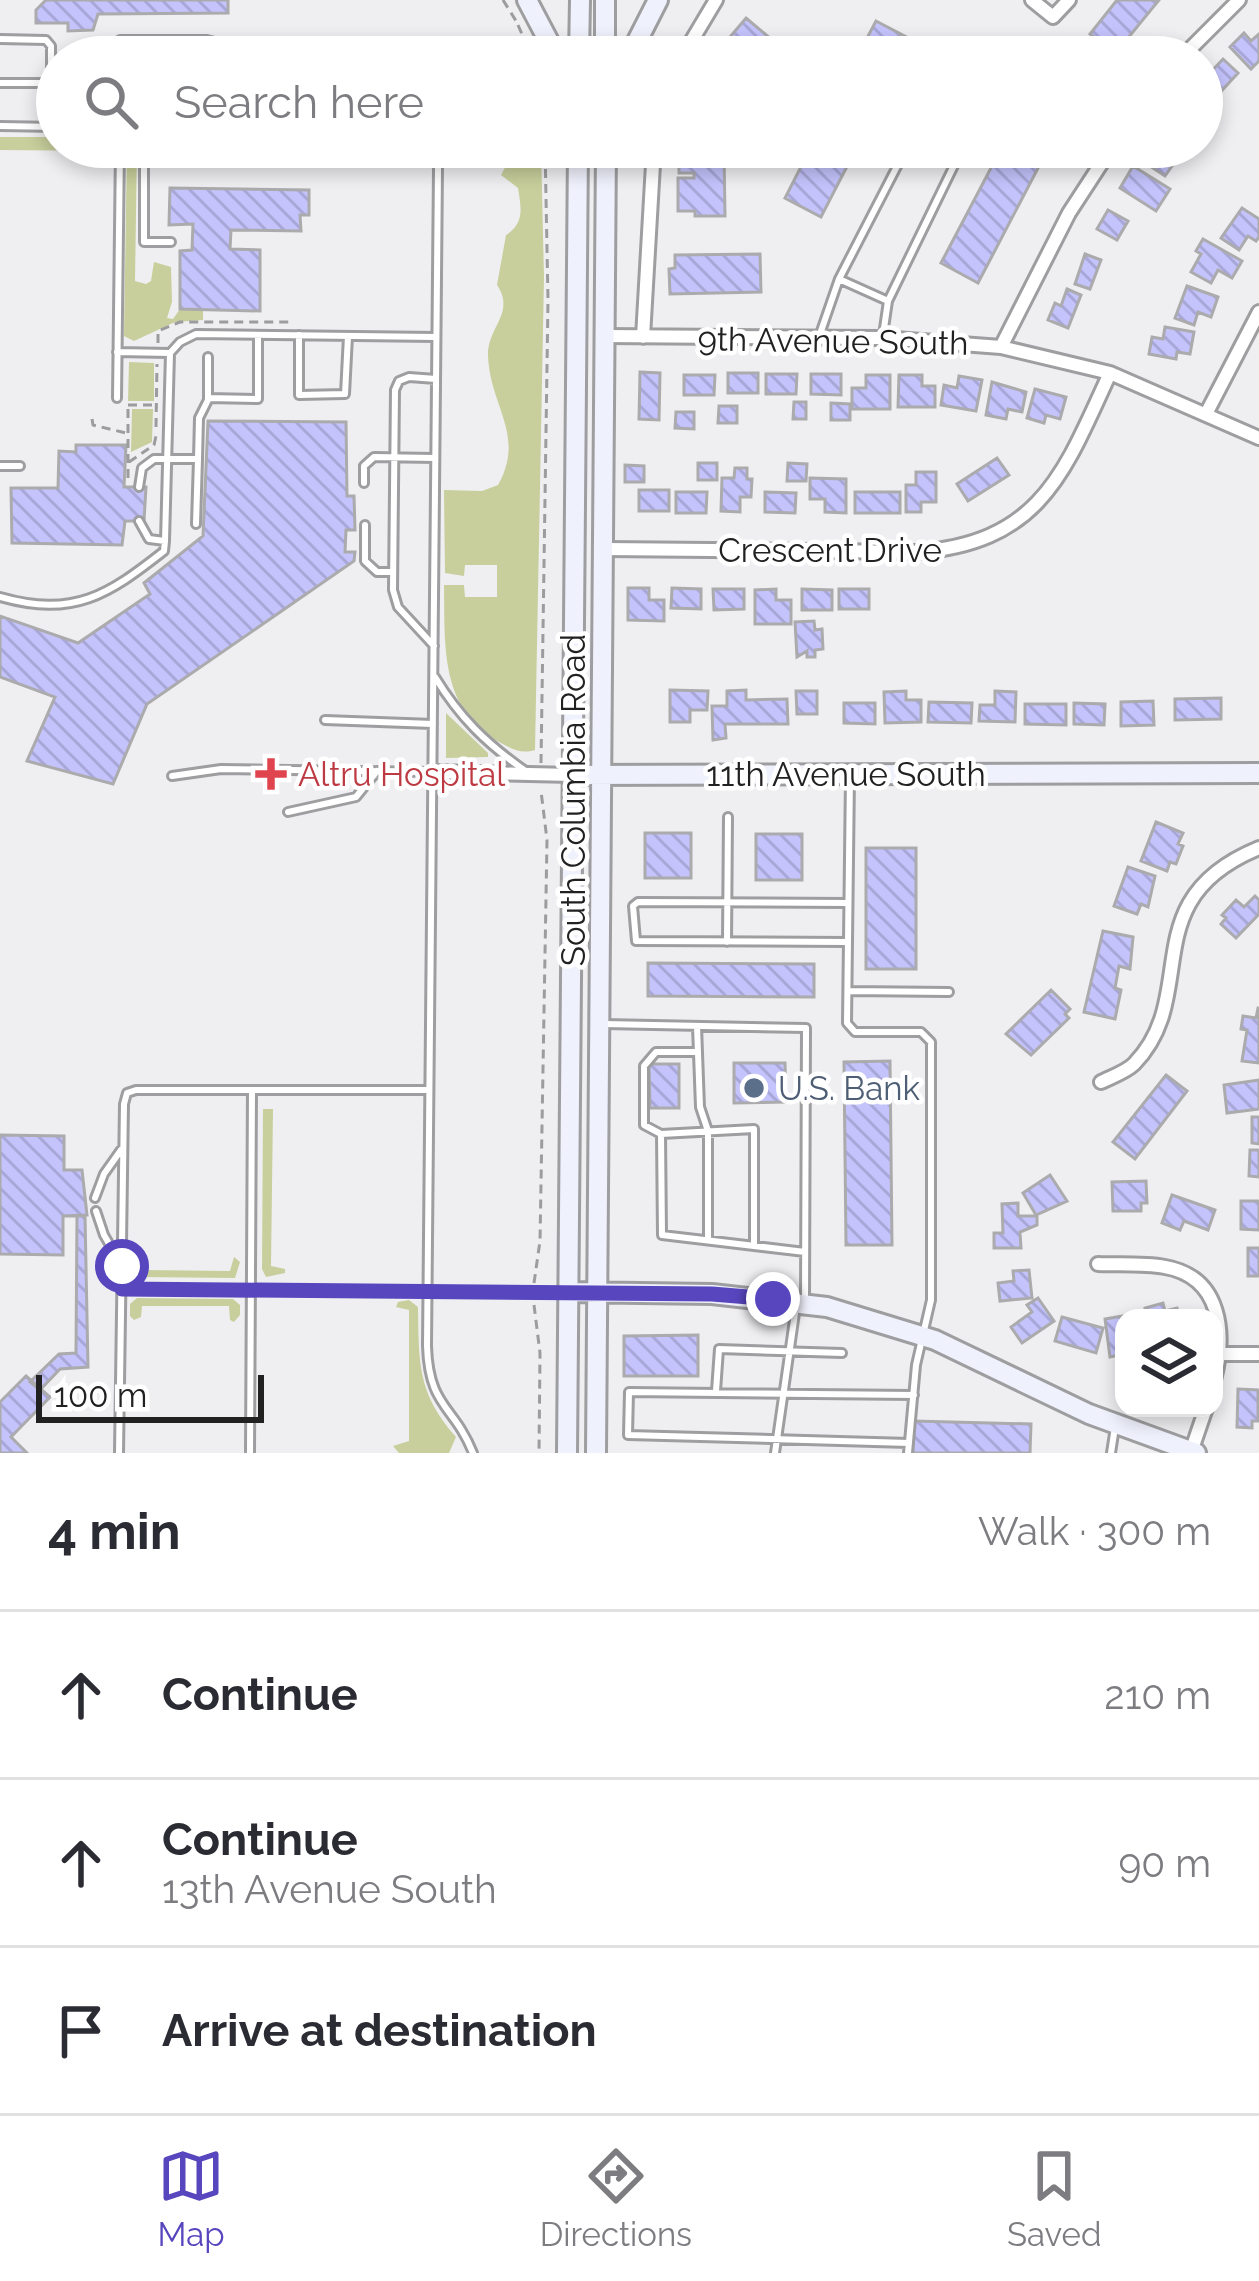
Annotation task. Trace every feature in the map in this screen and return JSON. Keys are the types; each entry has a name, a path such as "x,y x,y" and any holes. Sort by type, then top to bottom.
{"main road":[{"path":"579,36 580,0"},
{"path":"605,0 605,36"},
{"path":"640,36 658,0"},
{"path":"527,9 544,36"},
{"name":"South Columbia Road","path":"567,1453 578,168"},
{"name":"South Columbia Road","path":"596,1453 606,168"},
{"path":"576,272 590,320 605,337"},
{"name":"11th Avenue South","path":"572,775 1259,773"},
{"path":"568,1292 712,1294 801,1303 875,1319 921,1335 1116,1424 1193,1452"}],"street":[{"path":"695,36 716,0"},
{"path":"1032,0 1053,17 1069,0"},
{"path":"1203,36 1239,0"},
{"path":"643,337 653,168"},
{"path":"1000,346 1099,168"},
{"path":"1205,414 1259,312"},
{"name":"9th Avenue South","path":"605,337 883,338 1000,346 1110,373 1259,438"},
{"name":"Crescent Drive","path":"604,549 918,552 962,548 1039,504 1066,468 1110,373"},
{"name":"11th Avenue South","path":"433,772 572,775"},
{"path":"1101,1082 1132,1066 1155,1031 1180,918 1203,884 1236,857 1259,848"},
{"path":"1098,1264 1165,1267 1187,1274 1204,1287 1216,1309"},
{"path":"1223,1354 1259,1354"},
{"path":"1193,1452 1203,1417"}],"lane":[{"path":"0,39 36,40"},
{"path":"0,82 36,83"},
{"path":"0,126 36,127"},
{"path":"117,398 120,168"},
{"path":"144,168 144,242 171,242"},
{"path":"438,168 428,1375 434,1394 473,1453"},
{"path":"819,338 838,279 896,168"},
{"path":"883,338 888,301 953,168"},
{"path":"838,279 888,301"},
{"path":"0,596 30,603 84,602 113,590 164,551 170,353 180,342 196,334 436,337"},
{"path":"208,398 258,399 258,335"},
{"path":"299,335 299,395 345,394 347,336"},
{"path":"117,352 170,353"},
{"path":"196,524 197,459 200,418 208,398 208,357"},
{"path":"434,646 398,607 394,456 399,381 436,379"},
{"path":"364,483 364,466 374,457 435,458"},
{"path":"139,487 142,468 154,459 197,459"},
{"path":"0,466 20,466"},
{"path":"139,521 149,539 165,541"},
{"path":"364,525 365,561 377,572 394,572"},
{"path":"434,674 457,713 484,742 530,774"},
{"path":"325,720 433,724"},
{"path":"172,776 221,769 433,772"},
{"path":"288,812 356,797 377,772"},
{"path":"850,774 848,1023 854,1032 921,1032 931,1042 931,1300 921,1335 908,1453"},
{"path":"727,942 728,817"},
{"path":"848,903 638,902 633,906 636,941 848,942"},
{"path":"848,992 949,992"},
{"path":"601,1024 806,1028 805,1252 775,1453"},
{"path":"697,1026 700,1107 708,1131 708,1240"},
{"path":"698,1052 656,1052 644,1066 644,1125 661,1134 754,1129 754,1246"},
{"path":"119,1453 127,1094 136,1090 430,1090"},
{"path":"250,1453 252,1090"},
{"path":"661,1134 662,1235 805,1252"},
{"path":"95,1198 104,1174 123,1147"},
{"path":"96,1211 122,1266"},
{"path":"122,1289 568,1292"},
{"path":"716,1391 719,1349 842,1353"},
{"path":"909,1443 628,1436 629,1392 914,1395"},
{"path":"1111,1453 1116,1424"}],"path":[{"path":"503,0 523,36"},
{"path":"518,24 527,9"},
{"path":"540,739 548,300 545,168"},
{"path":"207,322 290,322"},
{"path":"128,405 156,405"},
{"path":"92,419 93,425 129,434"},
{"path":"535,1260 540,1241 547,840 540,808"},
{"path":"534,1314 540,1353 538,1453"}],"green space":[{"path":"0,137 36,137 36,150 0,150"},
{"path":"127,168 137,168 135,281 151,281 154,262 171,267 172,302 167,318 173,319 180,309 203,310 203,320 175,322 134,341 124,336"},
{"path":"505,168 541,168 544,277 535,750 526,752 501,743 466,713 450,674 445,630 444,585 464,585 465,597 497,597 497,565 465,565 464,576 445,573 444,490 482,491 498,485 509,451 488,356 502,312 497,285 506,235 520,214 518,188 501,175"},
{"path":"129,362 154,363 154,401 128,401"},
{"path":"132,409 153,409 152,442 131,452"},
{"path":"446,713 488,753 488,757 446,758"},
{"path":"263,1109 273,1109 271,1266 285,1269 285,1273 266,1277 262,1269"},
{"path":"135,1256 142,1258 143,1270 230,1271 234,1257 240,1262 235,1278 139,1277 132,1272"},
{"path":"137,1298 233,1299 240,1305 240,1315 230,1320 229,1306 142,1306 141,1317 134,1320 130,1304"},
{"path":"409,1300 418,1307 420,1361 427,1391 456,1437 449,1453 399,1453 393,1446 409,1441 409,1310 396,1307"}],"building":[{"path":"46,0 228,0 228,13 98,14 93,30 68,31 68,23 36,23 36,10"},
{"path":"1117,0 1159,0 1130,36 1090,34"},
{"path":"746,18 767,36 731,36"},
{"path":"876,21 904,36 868,36"},
{"path":"1244,33 1251,41 1259,34 1259,61 1251,69 1230,47"},
{"path":"1223,59 1238,73 1223,89"},
{"path":"679,168 724,168 725,216 678,211 678,178 694,178 694,173 679,173"},
{"path":"800,168 846,168 821,217 785,198"},
{"path":"991,168 1038,168 978,283 941,263"},
{"path":"1136,168 1170,189 1156,211 1120,188"},
{"path":"170,188 309,190 309,215 300,215 301,231 231,230 230,249 260,250 260,311 180,309 180,251 192,250 193,224 169,225"},
{"path":"1242,208 1259,219 1259,237 1256,241 1248,236 1239,250 1221,238"},
{"path":"1108,210 1128,221 1117,240 1097,229"},
{"path":"1203,239 1242,261 1232,278 1218,270 1211,283 1191,272"},
{"path":"760,254 761,292 670,294 669,269 675,268 675,255"},
{"path":"1085,254 1101,260 1090,289 1075,284"},
{"path":"1187,286 1218,297 1211,317 1198,312 1194,325 1175,318"},
{"path":"1067,289 1081,295 1068,328 1048,320 1055,303 1061,306"},
{"path":"1165,327 1194,332 1190,354 1177,352 1176,359 1149,354 1152,337 1163,339"},
{"path":"640,372 660,373 659,420 639,419"},
{"path":"728,373 758,373 758,393 728,393"},
{"path":"766,374 797,374 796,394 766,394"},
{"path":"811,374 841,374 841,395 811,394"},
{"path":"684,375 715,375 714,395 684,395"},
{"path":"866,375 890,375 890,409 852,409 852,388 866,388"},
{"path":"899,375 922,375 922,386 935,386 935,407 898,407"},
{"path":"959,376 982,380 976,411 941,405 944,385 957,388"},
{"path":"992,382 1026,392 1022,412 1008,409 1006,419 986,415"},
{"path":"1035,389 1066,397 1060,419 1046,415 1044,423 1027,418"},
{"path":"794,402 806,402 806,419 793,419"},
{"path":"831,403 850,404 850,420 831,420"},
{"path":"719,406 737,406 737,423 718,423"},
{"path":"676,412 694,412 694,429 675,428"},
{"path":"208,421 346,422 347,496 354,496 355,530 346,530 345,552 355,552 354,561 147,704 113,784 27,761 55,697 0,677 0,616 78,643 150,594 144,583 203,536"},
{"path":"76,445 126,445 124,487 146,487 144,521 125,521 122,545 12,543 11,488 58,488 59,451 76,452"},
{"path":"997,458 1009,475 968,501 957,484"},
{"path":"698,463 717,463 717,480 698,480"},
{"path":"788,463 807,464 806,481 787,481"},
{"path":"625,465 644,466 644,482 625,482"},
{"path":"735,468 747,468 751,497 740,497 740,512 721,511 722,478 734,478"},
{"path":"916,472 936,472 936,502 921,502 921,512 906,512 906,485 916,485"},
{"path":"810,478 846,479 846,513 825,512 825,499 810,499"},
{"path":"639,490 669,490 669,511 639,511"},
{"path":"676,492 707,492 706,513 676,513"},
{"path":"765,492 796,493 795,513 765,512"},
{"path":"855,492 900,492 900,513 855,513"},
{"path":"628,588 649,588 649,600 664,600 664,621 628,620"},
{"path":"672,588 701,589 701,609 671,608"},
{"path":"713,589 744,589 744,609 714,610"},
{"path":"776,589 776,600 791,600 791,624 755,624 755,590"},
{"path":"802,589 832,590 832,610 802,610"},
{"path":"839,589 869,589 869,609 839,609"},
{"path":"814,621 815,630 822,629 823,649 815,650 815,657 807,657 807,651 797,657 795,622"},
{"path":"670,690 708,691 707,710 690,710 690,722 670,722"},
{"path":"746,690 746,700 787,699 788,724 725,724 726,738 713,740 712,706 727,706 727,691"},
{"path":"796,691 817,691 817,714 797,714"},
{"path":"906,691 906,700 921,700 921,722 885,723 884,692"},
{"path":"995,691 1016,692 1015,722 979,721 980,705 995,705"},
{"path":"1221,698 1221,719 1175,720 1175,699"},
{"path":"1153,701 1154,725 1121,726 1121,702"},
{"path":"929,702 972,703 971,723 928,722"},
{"path":"844,703 875,703 875,724 844,723"},
{"path":"1074,703 1105,704 1104,725 1074,724"},
{"path":"1025,704 1066,704 1066,725 1025,724"},
{"path":"1156,822 1183,833 1176,864 1170,862 1167,871 1141,861"},
{"path":"645,833 691,833 691,878 645,878"},
{"path":"756,834 802,834 802,880 756,880"},
{"path":"866,848 916,848 916,969 866,969"},
{"path":"1128,867 1155,876 1148,907 1141,904 1137,914 1114,906"},
{"path":"1255,896 1259,914 1236,938 1221,924 1226,918 1222,915 1236,900 1244,907"},
{"path":"1103,931 1133,937 1130,969 1119,966 1115,988 1121,990 1115,1019 1084,1012"},
{"path":"648,963 814,964 814,997 648,996"},
{"path":"1051,990 1070,1009 1065,1014 1069,1018 1031,1055 1006,1034"},
{"path":"1258,1008 1259,1063 1242,1061 1247,1030 1241,1029 1243,1016 1256,1018"},
{"path":"890,1061 892,1245 846,1245 844,1062"},
{"path":"734,1063 785,1063 786,1102 734,1103"},
{"path":"649,1064 679,1064 679,1108 650,1108"},
{"path":"1166,1075 1187,1091 1135,1159 1113,1142"},
{"path":"1259,1080 1259,1109 1227,1113 1224,1085"},
{"path":"1252,1117 1259,1117 1259,1144 1252,1143"},
{"path":"0,1135 64,1136 64,1170 82,1170 87,1215 63,1216 63,1255 0,1254"},
{"path":"1250,1150 1259,1150 1259,1177 1249,1176"},
{"path":"1050,1175 1067,1201 1036,1215 1023,1193"},
{"path":"1146,1181 1147,1203 1141,1203 1141,1211 1113,1211 1112,1182"},
{"path":"1172,1195 1215,1210 1208,1230 1184,1221 1180,1230 1162,1223"},
{"path":"1241,1201 1259,1201 1259,1230 1241,1229"},
{"path":"1018,1203 1018,1216 1037,1216 1037,1225 1020,1232 1021,1248 994,1248 994,1233 1003,1233 1002,1204"},
{"path":"77,1216 85,1216 88,1367 60,1369 40,1390 30,1382 59,1354 76,1353"},
{"path":"1248,1248 1259,1248 1259,1276 1248,1276"},
{"path":"1029,1270 1032,1298 1000,1301 998,1283 1014,1281 1013,1271"},
{"path":"1038,1298 1054,1321 1022,1343 1011,1327 1032,1312 1027,1305"},
{"path":"1062,1317 1103,1328 1096,1353 1055,1341"},
{"path":"1115,1317 1115,1356 1110,1357 1105,1319"},
{"path":"698,1335 698,1376 624,1376 624,1336"},
{"path":"26,1376 50,1397 11,1437 27,1453 0,1453 0,1402"},
{"path":"1238,1389 1258,1390 1258,1421 1252,1421 1252,1428 1237,1427"},
{"path":"913,1421 1031,1424 1030,1453 913,1453"}],"place":[{"name":"Altru Hospital","path":"271,774"},
{"name":"U.S. Bank","path":"754,1088"}],"route":[{"path":"122,1266 122,1289 712,1294 773,1299"}]}
